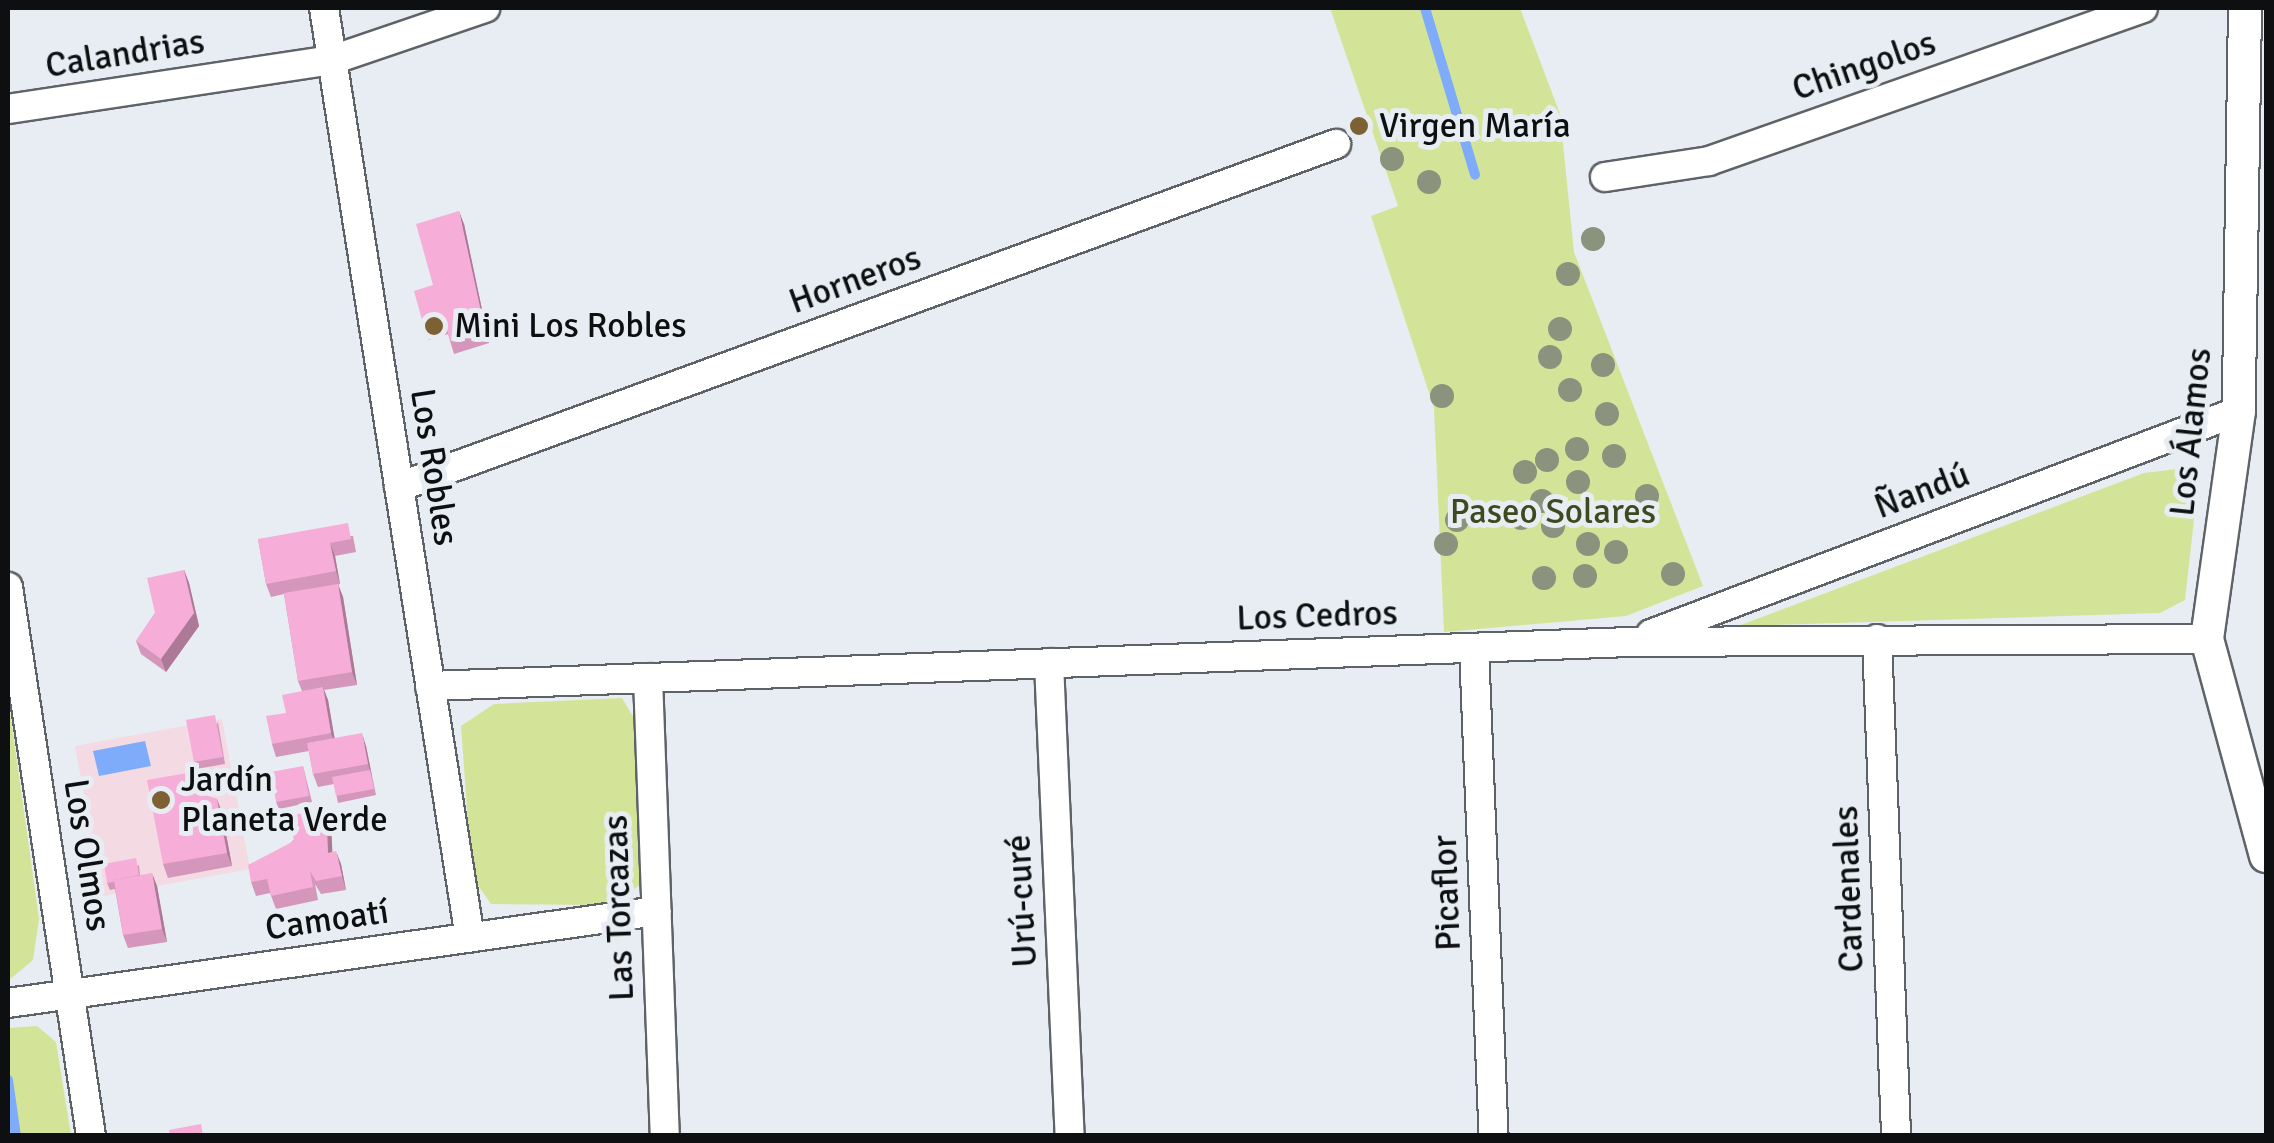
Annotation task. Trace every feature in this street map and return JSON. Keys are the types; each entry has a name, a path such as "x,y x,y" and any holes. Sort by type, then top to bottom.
{"street":[{"name":"Los Robles","path":"324,8 470,938"},
{"name":"Calandrias","path":"8,109 332,60 485,8"},
{"name":"Chingolos","path":"1606,176 1709,161 2143,8"},
{"name":"Los Álamos","path":"2245,8 2239,411 2207,640 2266,856"},
{"name":"Horneros","path":"399,486 1336,144"},
{"name":"Ñandú","path":"1631,642 2239,411"},
{"name":"Los Olmos","path":"8,586 91,1136"},
{"name":"Cardenales","path":"1877,639 1896,1136"},
{"name":"Los Cedros","path":"430,686 1631,642 2207,640"},
{"name":"Picaflor","path":"1474,648 1494,1136"},
{"name":"Urú-curé","path":"1048,663 1070,1136"},
{"name":"Las Torcazas","path":"648,678 665,1136"},
{"name":"Camoatí","path":"8,1003 656,911"}],"shaded area":[{"name":"Jardín Planeta Verde","path":"222,719 250,869 103,896 75,746"}],"green space":[{"name":"Paseo Solares","path":"1330,8 1520,8 1560,114 1574,252 1703,586 1626,616 1444,632 1434,408 1371,216 1398,206"},
{"path":"2177,469 2198,484 2185,600 2160,613 1738,626 2144,473"},
{"path":"8,697 39,919 33,960 8,981"},
{"path":"622,698 634,718 641,884 613,905 491,904 472,877 461,726 494,704"},
{"path":"37,1026 56,1042 71,1135 8,1135 8,1028"}],"water":[{"path":"145,741 151,766 99,776 93,751"}],"building":[{"path":"459,211 485,330 450,340 444,321 424,327 414,291 433,285 416,224"},
{"path":"348,523 351,539 330,543 336,571 266,584 258,539"},
{"path":"184,570 194,613 161,659 136,641 155,613 147,578"},
{"path":"338,584 352,672 298,681 284,593"},
{"path":"323,687 331,733 272,744 266,716 286,713 282,695"},
{"path":"215,715 223,757 194,762 186,720"},
{"path":"362,733 368,764 313,774 307,743"},
{"path":"303,766 309,796 276,802 271,772"},
{"path":"370,770 374,789 336,796 332,777"},
{"path":"193,772 196,793 217,799 227,853 163,864 147,780"},
{"path":"326,808 328,853 336,851 342,876 316,881 310,871 313,887 271,896 267,879 251,882 248,865 294,841 289,816"},
{"path":"136,858 139,875 107,883 104,864"},
{"path":"152,873 162,929 123,935 114,880"},
{"path":"201,1124 203,1136 170,1136 169,1130"}],"waterway":[{"path":"1425,8 1475,175"},
{"path":"8,1080 16,1136"}],"place":[{"name":"Virgen María","path":"1359,126"},
{"name":"Mini Los Robles","path":"434,326"},
{"name":"Jardín Planeta Verde","path":"161,800"}]}
